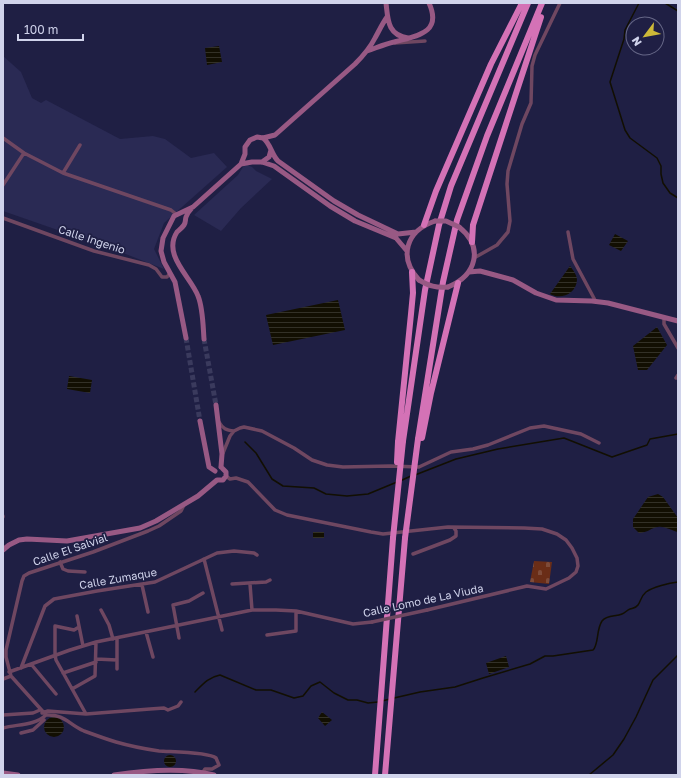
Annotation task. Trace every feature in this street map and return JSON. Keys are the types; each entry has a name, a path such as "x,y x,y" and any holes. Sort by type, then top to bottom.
{"highway":[{"path":"424,225 436,191 491,64 522,3"},
{"path":"401,441 425,290 439,225 451,186 528,3"},
{"path":"472,242 473,225 544,3"},
{"path":"385,775 405,538 443,282 457,220 488,136 544,3"},
{"path":"375,775 412,300 412,272"},
{"path":"420,439 458,283"}],"main road":[{"path":"386,3 388,24 392,30 398,34 411,38"},
{"path":"387,10 390,3"},
{"path":"366,52 386,44 417,37 423,34 431,23 433,17 432,9 429,3"},
{"path":"204,339 199,298 195,289 184,275 177,262 174,249 173,241 185,223 185,218 193,207 241,164 245,154 245,147 250,140 257,137 263,138 275,135 355,64 366,52 387,17"},
{"path":"262,162 269,157 275,135"},
{"path":"263,138 267,141 275,159 334,201 358,216 398,234 416,232"},
{"path":"245,154 252,162"},
{"path":"241,164 262,162 274,166 330,206 356,221 396,238 407,251"},
{"path":"186,338 175,282 164,262 161,251 164,238 174,216 193,207"},
{"path":"178,214 185,218"},
{"path":"435,221 446,221 466,232 472,242 474,260 469,272 458,283 448,287 438,288 428,286 419,280 412,272 408,262 407,251 410,241 416,232 424,225 435,221"},
{"path":"172,222 177,227 182,227"},
{"path":"474,260 480,271"},
{"path":"469,272 480,271 513,280 536,293 552,299 608,304 678,321"},
{"path":"3,550 19,540 67,541 140,528 156,521 198,496 217,480 221,480 226,476 225,471 221,467 222,454 216,406"},
{"path":"200,421 209,467 215,471"},
{"path":"215,471 221,467"},
{"path":"215,471 214,475 217,480"},
{"path":"114,775 137,771 177,770 202,772 214,775"},
{"path":"3,773 18,775"}],"street":[{"path":"474,260 498,245 508,232 510,221 507,184 508,171 522,124 531,103 532,66 535,56 560,3"},
{"path":"386,44 425,41 417,37"},
{"path":"3,138 24,152 63,173 178,214"},
{"path":"63,173 80,145"},
{"path":"3,185 24,152"},
{"name":"Calle Ingenio","path":"3,218 94,251 149,265 156,269 162,277 167,277 170,273"},
{"path":"568,232 573,260 596,302"},
{"path":"474,251 483,253"},
{"path":"664,318 664,324 678,348"},
{"path":"218,422 227,430 234,430 244,427 262,431 294,448 312,460 327,465 343,467 419,467 451,452 488,445 507,439 524,431 544,426 581,434 600,443"},
{"path":"222,454 234,430"},
{"path":"226,476 248,482 275,510 287,515 383,534 448,527 454,528 456,531 456,536 450,540 413,554"},
{"name":"Calle El Salvial","path":"10,674 6,650 24,576 60,562 93,552 154,528 181,511 184,504"},
{"name":"Calle Lomo de La Viuda","path":"3,679 31,664 96,642 252,610 296,611 353,624 372,622 527,586 546,589 569,578 576,572 578,566 577,558 566,540 557,534 542,529 454,528"},
{"name":"Calle Zumaque","path":"21,668 45,606 48,602 54,599 155,582 167,578 217,553 254,553 257,555"},
{"path":"204,559 222,630"},
{"path":"60,562 62,569 68,572 84,572"},
{"path":"232,584 250,584 270,580"},
{"path":"250,584 252,610"},
{"path":"142,585 148,612"},
{"path":"178,638 173,605 189,600 203,593"},
{"path":"101,610 115,639 117,669"},
{"path":"267,635 296,631 296,611"},
{"path":"77,616 83,646"},
{"path":"79,627 74,630 55,626 54,655 86,714"},
{"path":"146,632 154,657"},
{"path":"3,639 9,635"},
{"path":"72,689 95,676 96,642"},
{"path":"63,673 96,661 117,660"},
{"path":"31,664 56,694"},
{"path":"10,674 44,713"},
{"path":"3,728 36,722 44,713 48,711 86,714 150,708 164,708 168,710 178,706 181,702"},
{"path":"22,733 32,730 44,713"},
{"path":"3,715 44,713 60,716 84,731 117,742 157,751 208,755 216,758 219,765 212,769 205,769 202,772"}],"shaded area":[{"path":"219,46 222,62 207,65 205,48"},
{"path":"3,56 21,72 32,98 41,103 46,100 120,139 153,136 165,139 191,158 214,153 227,167 164,223 154,249 164,269 118,251 3,211"},
{"path":"247,165 272,179 241,208 221,231 194,215 238,175 243,167"},
{"path":"615,234 628,241 621,251 609,245"},
{"path":"570,266 577,278 574,289 563,296 554,296 550,294"},
{"path":"338,300 345,330 273,345 266,315"},
{"path":"657,327 667,345 647,370 638,370 633,346"},
{"path":"69,376 92,380 90,393 67,389"},
{"path":"658,494 663,497 678,518 678,532 661,527 639,533 633,527 633,519 648,497"},
{"path":"313,532 324,532 324,538 313,538"},
{"path":"506,656 509,667 489,674 486,663"},
{"path":"322,712 332,720 325,726 318,718"},
{"path":"54,717 61,720 64,727 61,734 54,737 47,734 44,727 47,720"},
{"path":"172,755 175,756 175,766 168,767 165,766 164,759 165,756"}],"green space":[{"path":"534,561 552,562 549,584 530,582"}],"waterway":[{"path":"639,3 625,30 624,39 610,82 625,130 630,138 657,158 661,166 663,183 670,193 678,198"},
{"path":"665,3 678,11"},
{"path":"415,475 456,459 498,449 564,438 612,457 647,445 650,439 678,434"},
{"path":"245,442 256,453 272,479 283,486 314,488 326,494 347,496 368,494 397,482"},
{"path":"400,481 411,476"},
{"path":"394,698 420,692 455,687 530,664 545,656 593,650 596,644 600,625 604,619 609,616 622,614 629,609 636,607 643,595 649,590 678,582"},
{"path":"589,775 613,755 636,717 653,680 678,655"},
{"path":"195,692 209,679 220,675 256,690 271,690 294,698 303,696 311,686 320,682 334,693 348,700 357,700 368,703 378,702"},
{"path":"382,701 390,699"}],"tunnel":[{"path":"186,338 200,421"},
{"path":"204,339 216,405"}]}
